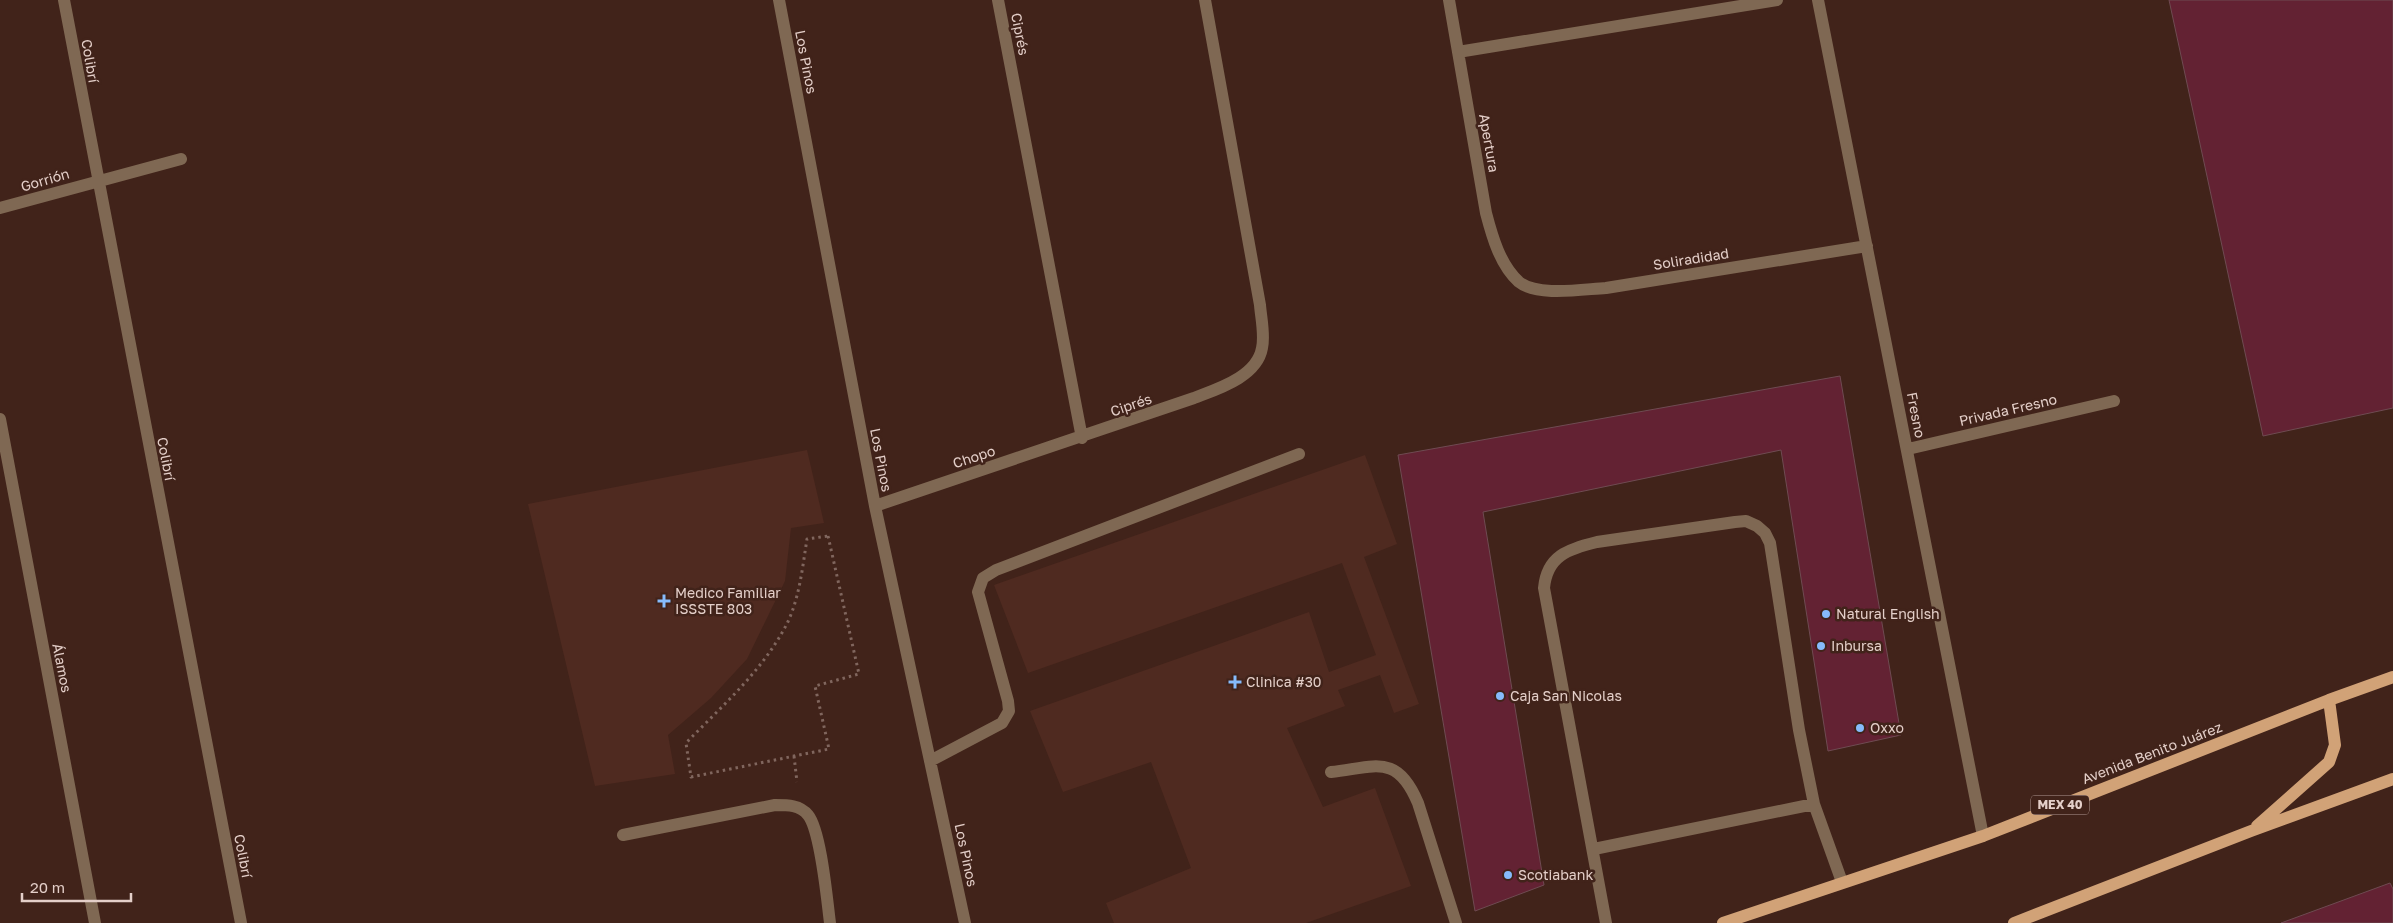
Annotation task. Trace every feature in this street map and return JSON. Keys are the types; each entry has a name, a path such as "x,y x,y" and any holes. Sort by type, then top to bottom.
{"main road":[{"name":"Avenida Benito Juárez","path":"1722,923 1983,836 2329,700 2393,677"},
{"path":"2251,831 2329,762 2336,745 2329,700"},
{"path":"2014,923 2251,831 2393,780"}],"street":[{"name":"Colibrí","path":"64,0 97,181 241,923"},
{"name":"Los Pinos","path":"779,0 875,506 965,923"},
{"name":"Ciprés","path":"998,0 1082,438 1226,385 1246,373 1257,360 1262,348 1260,305 1205,0"},
{"name":"Apertura","path":"1449,0 1486,213 1493,239 1505,263 1520,282"},
{"path":"1458,52 1777,0"},
{"name":"Fresno","path":"1818,0 1983,836"},
{"name":"Gorrión","path":"0,208 181,159"},
{"name":"Soliradidad","path":"1520,282 1541,290 1566,291 1606,288 1867,246"},
{"name":"Privada Fresno","path":"1908,449 2114,401"},
{"name":"Álamos","path":"0,419 95,923"},
{"name":"Chopo","path":"875,506 1082,438"},
{"path":"930,761 1002,724 1009,710 1008,700 978,592 983,578 996,570 1299,454"},
{"path":"1606,923 1594,849 1557,664 1544,588 1546,575 1552,563 1564,553 1576,547 1597,542 1735,522 1746,522 1765,533 1774,557 1782,626 1814,804 1842,882"},
{"path":"1332,772 1382,766 1392,767 1402,775 1418,803 1456,923"},
{"path":"1594,849 1814,804"},
{"path":"623,835 776,805 800,808 808,816 815,832 830,923"}],"path":[{"path":"828,536 859,674 815,686 829,750 691,777 686,743 756,671 784,630 800,584 807,539 828,536"}],"shaded area":[{"name":"Medico Familiar ISSSTE 803","path":"807,450 824,523 791,528 785,581 747,659 711,698 668,735 675,774 595,786 528,504"},
{"name":"Clinica #30","path":"1365,455 1397,544 1364,557 1419,704 1394,713 1380,675 1338,690 1345,706 1287,728 1323,807 1375,788 1411,886 1306,923 1114,923 1106,903 1191,868 1151,762 1063,792 1030,711 1309,612 1329,672 1376,655 1342,563 1028,673 994,585"}],"building":[{"path":"2169,0 2393,0 2393,408 2263,436"},
{"path":"1840,376 1901,735 1828,751 1781,450 1483,512 1544,885 1475,911 1398,455"},
{"path":"2390,883 2393,889 2393,923 2281,923"}],"place":[{"name":"Medico Familiar ISSSTE 803","path":"664,601"},
{"name":"Natural English","path":"1826,614"},
{"name":"Inbursa","path":"1821,646"},
{"name":"Clinica #30","path":"1235,682"},
{"name":"Caja San Nicolas","path":"1500,696"},
{"name":"Oxxo","path":"1860,728"},
{"name":"Scotiabank","path":"1508,875"}]}
